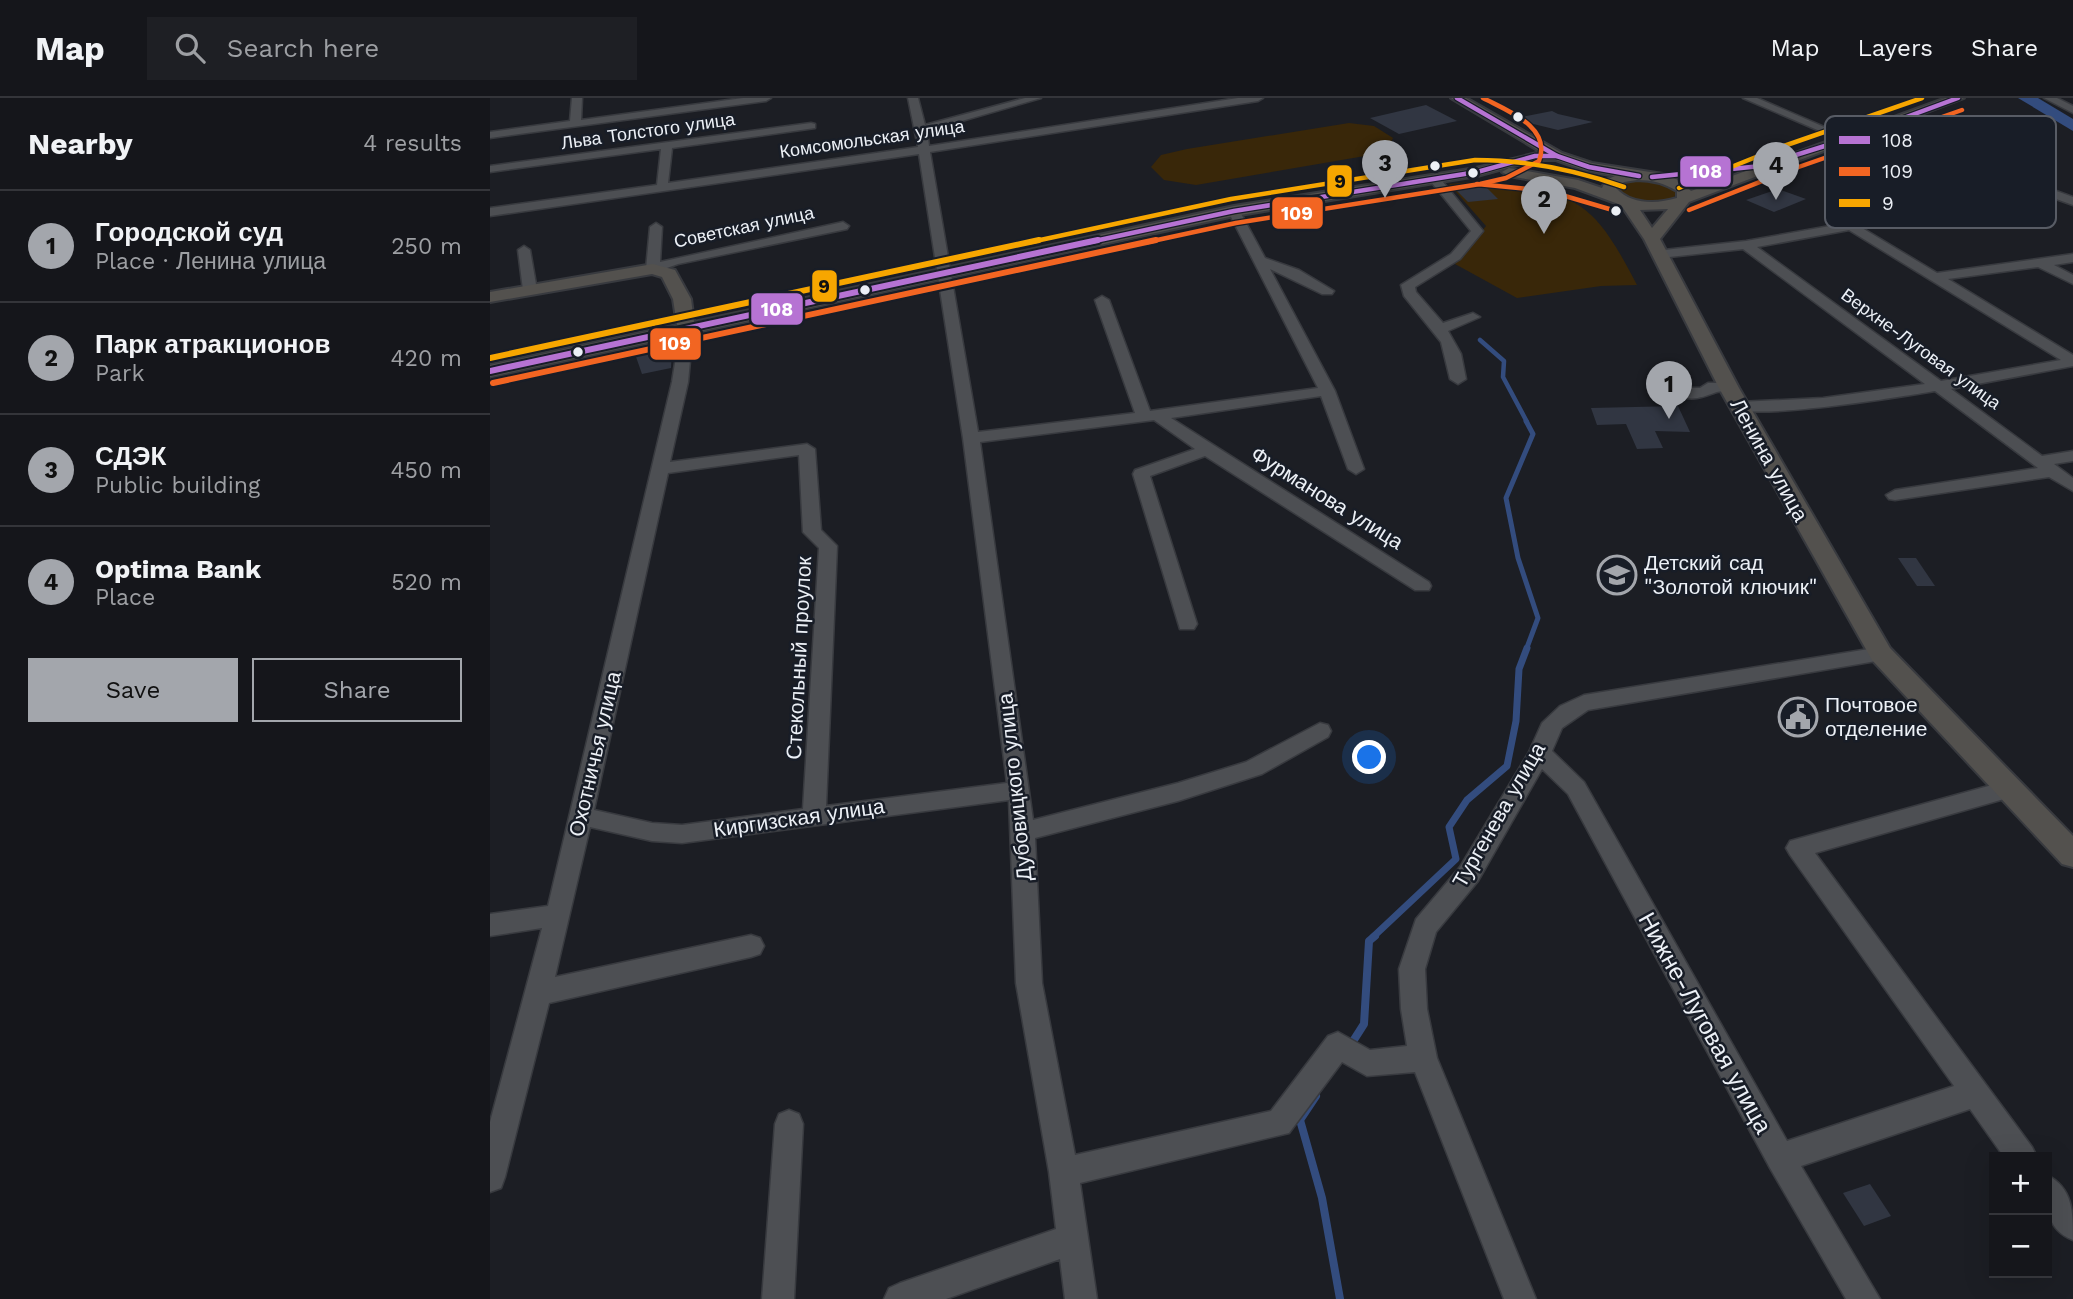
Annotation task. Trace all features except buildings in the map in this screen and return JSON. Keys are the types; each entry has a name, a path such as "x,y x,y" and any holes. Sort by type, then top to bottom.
{"main road":[{"path":"490,371 1234,211 1478,172 1506,169 1559,174 1573,169 1573,164 1457,98"},
{"path":"1908,116 1958,98"},
{"path":"1518,131 1530,142 1524,164 1528,168 1623,200 1652,206 1683,200 1761,166 1825,146"},
{"path":"1506,169 1528,157 1563,158 1600,170 1646,176 1680,186 1686,195 1652,241 1600,191"},
{"path":"1623,200 1610,191 1611,183 1622,178 1761,166"},
{"path":"1506,169 1578,184"},
{"name":"Ленина улица","path":"1623,200 1652,241 1734,398 1881,654 2073,855"},
{"name":"Советская улица","path":"490,297 653,269 669,274 682,299 686,328"}],"street":[{"path":"575,124 578,98"},
{"path":"490,135 575,124 687,103 766,98"},
{"name":"Дубовицкого улица","path":"913,98 971,438 1023,832 1029,983 1064,1172 1081,1299"},
{"path":"920,128 1036,98"},
{"name":"Комсомольская улица","path":"490,212 922,150 1258,98"},
{"path":"1748,98 1825,130"},
{"path":"2049,98 2073,110"},
{"name":"Льва Толстого улица","path":"490,169 811,126"},
{"path":"662,187 667,146"},
{"path":"1434,178 1477,230 1463,252 1448,264 1408,285 1409,293 1446,333 1458,368 1458,379"},
{"path":"2056,194 2073,201"},
{"path":"1234,211 1327,391 1356,469"},
{"name":"Советская улица","path":"656,228 653,269 675,261 843,226"},
{"path":"1652,241 1746,244 1846,228"},
{"path":"1854,228 2073,362"},
{"name":"Верхне-Луговая улица","path":"1746,244 2073,486"},
{"path":"524,250 530,290"},
{"path":"1936,277 2073,258"},
{"path":"1259,260 1294,273 1327,291"},
{"path":"2041,263 2073,280"},
{"path":"1102,300 1151,416"},
{"path":"1442,328 1473,317"},
{"name":"Охотничья улица","path":"490,1177 581,816 658,469 680,382 686,328"},
{"path":"1684,393 1705,393 1708,388 1734,398 1776,407 1860,398 2073,362"},
{"path":"971,438 1327,391"},
{"name":"Фурманова улица","path":"1151,416 1422,586"},
{"name":"Стекольный проулок","path":"658,469 807,449 812,532 828,546 814,816"},
{"path":"1187,624 1141,474 1207,450"},
{"path":"1895,495 2046,466 2073,456"},
{"name":"Тургенева улица","path":"1520,1299 1423,1058 1414,1009 1412,969 1425,927 1468,874 1540,753 1542,739 1565,712 1584,703 1881,654"},
{"path":"1023,832 1178,792 1254,768 1320,731"},
{"name":"Нижне-Луговая улица","path":"1540,753 1576,788 1780,1158 1864,1299"},
{"path":"2010,789 1798,848 1973,1094 2018,1152"},
{"name":"Киргизская улица","path":"581,816 652,832 682,834 1018,790"},
{"path":"490,925 558,915"},
{"path":"538,993 751,946"},
{"path":"1064,1172 1279,1123 1338,1045 1367,1063 1423,1058"},
{"path":"1780,1158 1973,1094"},
{"path":"778,1299 789,1124"},
{"path":"2052,1197 2073,1224"},
{"path":"900,1299 1073,1239"}],"shaded area":[{"path":"1349,123 1374,126 1393,138 1388,148 1365,156 1196,185 1164,180 1151,167 1161,155 1187,149"},
{"path":"1632,180 1662,183 1677,193 1658,203 1640,201 1619,191 1619,186"},
{"path":"1481,181 1539,191 1578,205 1607,233 1637,285 1601,286 1517,298 1455,264 1486,226 1449,184"}],"waterway":[{"path":"2026,98 2073,126"},
{"path":"1480,340 1504,361 1503,377 1527,422"},
{"path":"1526,421 1533,434 1506,498 1518,558 1538,618 1526,650"},
{"path":"1373,937 1456,859 1449,827 1467,800 1507,766 1516,721 1519,669 1527,648"},
{"path":"1350,1046 1364,1024 1369,941 1375,936"},
{"path":"1316,1096 1300,1120 1322,1198 1340,1299"}],"transit line":[{"name":"108","path":"1457,98 1557,156"},
{"name":"109","path":"493,383 1236,223 1480,184 1506,178 1539,161 1543,150 1542,140 1535,131 1515,115 1483,98"},
{"name":"9","path":"1870,116 1922,98"},
{"name":"108","path":"1909,116 1958,98"},
{"name":"109","path":"1945,116 1962,110"},
{"name":"9","path":"1679,188 1825,132"},
{"name":"108","path":"1652,177 1761,166 1825,146"},
{"name":"108","path":"490,371 1234,211 1477,172 1535,156 1557,156 1589,167 1639,176"},
{"name":"109","path":"1689,210 1825,158"},
{"name":"9","path":"490,358 1231,199 1432,166 1475,160 1510,160 1581,172 1624,187"},
{"name":"109","path":"1477,184 1548,191 1616,211"}],"place":[{"name":"СДЭК","path":"1385,198"},
{"name":"Optima Bank","path":"1776,200"},
{"name":"Парк атракционов","path":"1544,234"},
{"name":"Городской суд","path":"1669,419"},
{"name":"Детский сад \"Золотой ключик\"","path":"1617,575"},
{"name":"Почтовое отделение","path":"1798,717"}]}
